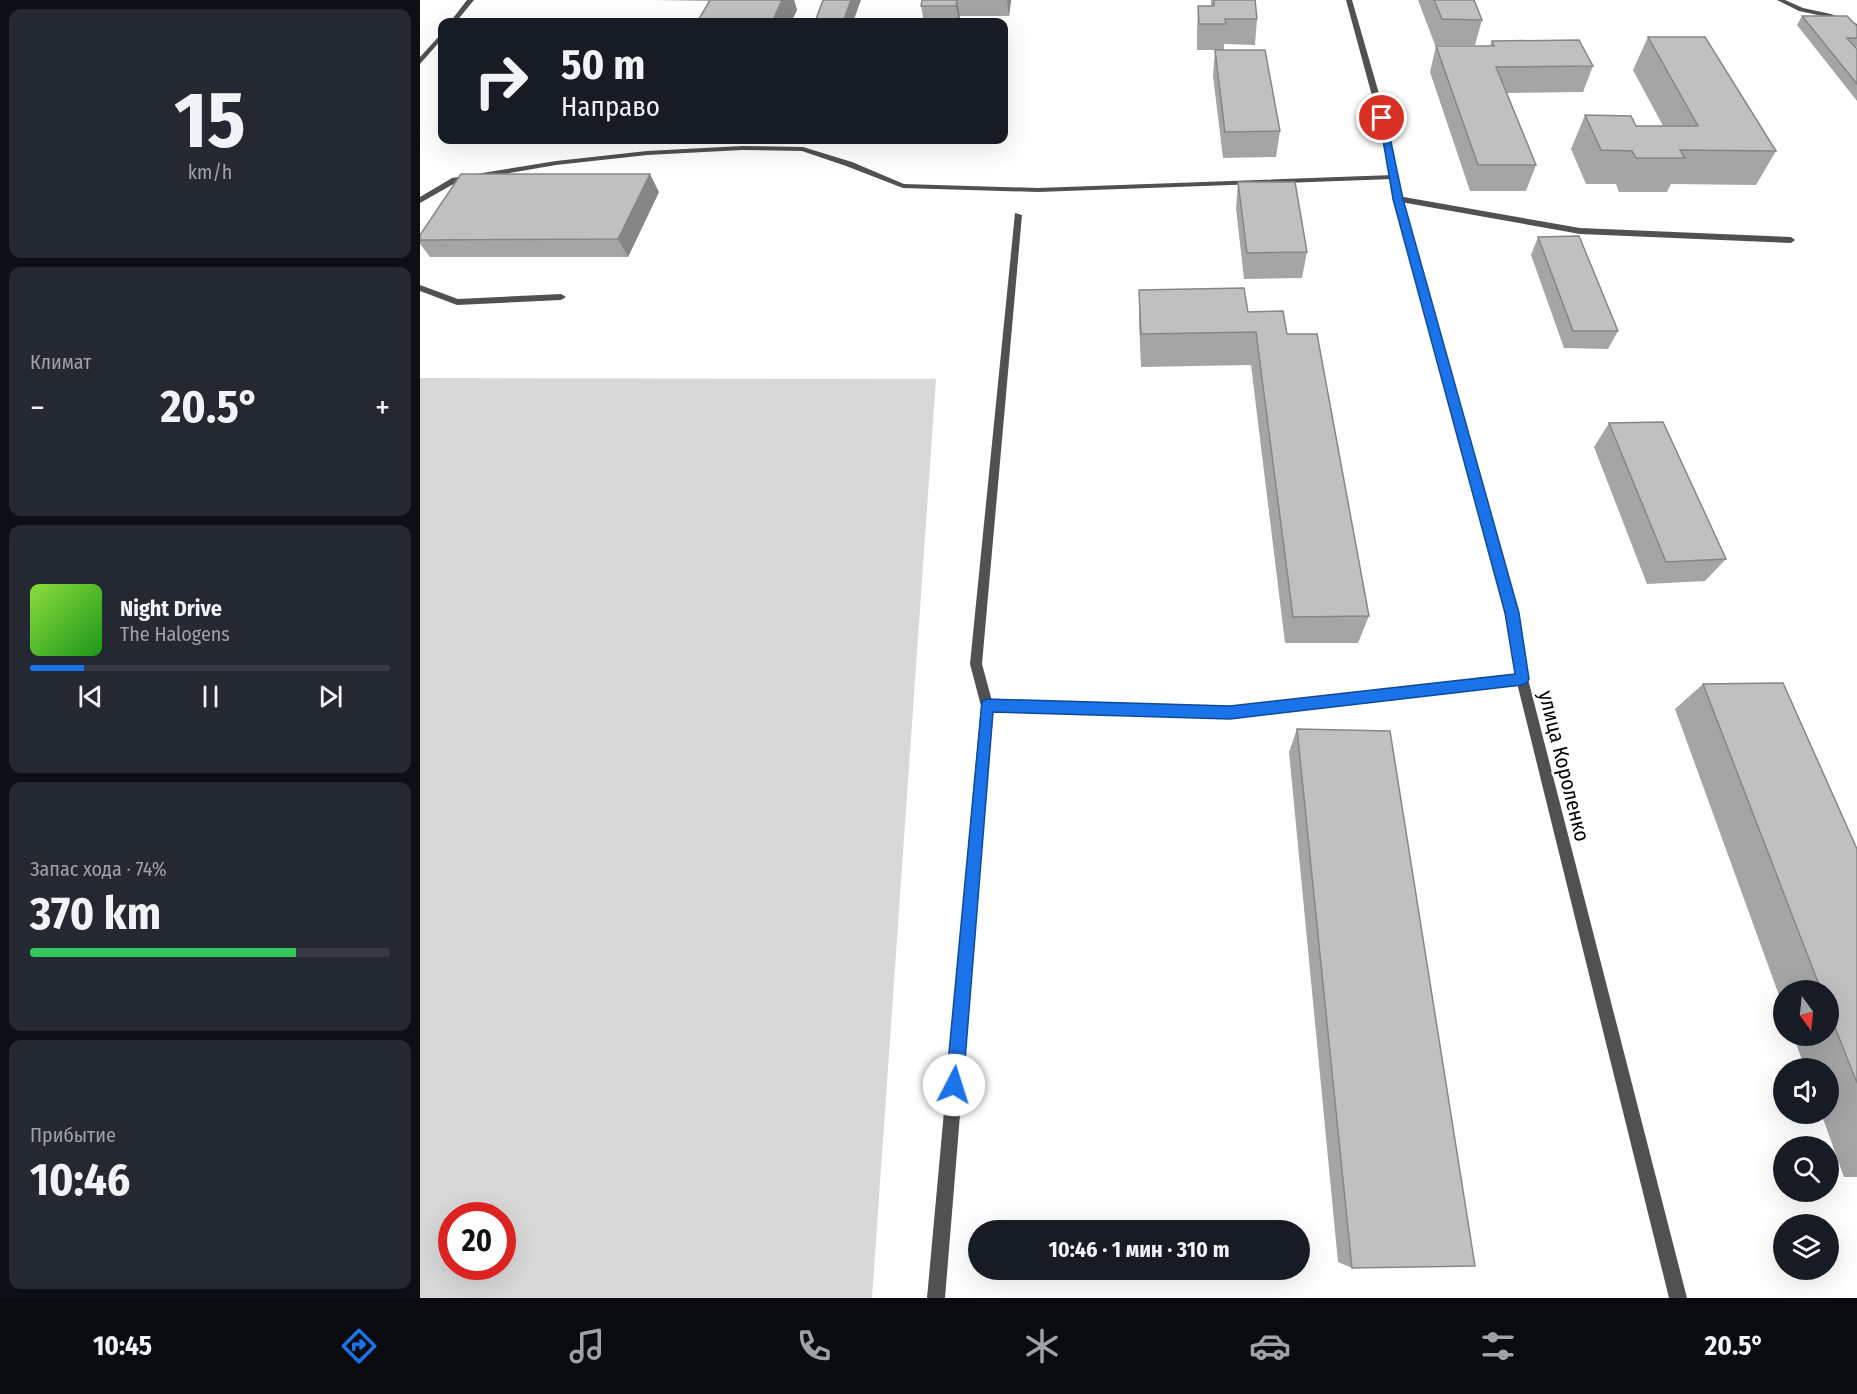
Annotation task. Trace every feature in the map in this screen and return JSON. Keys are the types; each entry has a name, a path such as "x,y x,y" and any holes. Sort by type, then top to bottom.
{"street":[{"path":"456,18 471,0"},
{"name":"улица Короленко","path":"1348,0 1382,118 1398,199 1512,613 1522,679 1678,1298"},
{"path":"1780,0 1801,10 1829,15 1857,27"},
{"path":"420,62 438,40"},
{"path":"420,200 455,180 556,163 647,153 742,148 804,149 903,186 1038,190 1393,177"},
{"path":"1398,199 1580,231 1791,240"},
{"path":"936,1298 987,706 976,664 1018,215"},
{"path":"420,288 457,302 561,297"},
{"path":"987,706 1230,712 1522,679"}],"shaded area":[{"path":"420,378 936,379 872,1298 420,1298"}],"building":[{"path":"710,0 782,0 774,18 700,18"},
{"path":"823,0 851,0 844,18 816,18"},
{"path":"922,0 957,0 956,6 921,6"},
{"path":"1214,0 1255,0 1257,19 1225,19 1226,24 1199,24 1198,6 1214,6"},
{"path":"1434,0 1474,0 1482,20 1442,19"},
{"path":"1802,16 1847,16 1857,26 1857,38 1847,38 1857,49 1857,84"},
{"path":"1648,37 1705,37 1776,151 1680,150 1685,158 1636,158 1632,151 1601,150 1585,115 1631,116 1636,126 1698,126"},
{"path":"1579,40 1593,66 1496,67 1536,165 1478,165 1436,46 1494,46 1492,41"},
{"path":"1215,50 1265,50 1280,131 1225,132"},
{"path":"461,174 650,174 618,239 420,240 420,235"},
{"path":"1238,182 1295,182 1307,252 1247,253"},
{"path":"1579,236 1618,331 1573,331 1538,237"},
{"path":"1244,288 1248,312 1283,311 1287,334 1317,334 1369,616 1293,617 1256,332 1141,334 1139,290"},
{"path":"1663,422 1726,559 1666,562 1609,423"},
{"path":"1783,683 1857,849 1857,1083 1839,1038 1839,980 1817,980 1703,684"},
{"path":"1297,729 1390,731 1475,1266 1352,1268"}],"route":[{"path":"954,1085 987,706 1230,712 1522,679 1512,613 1398,199 1382,118"}]}
